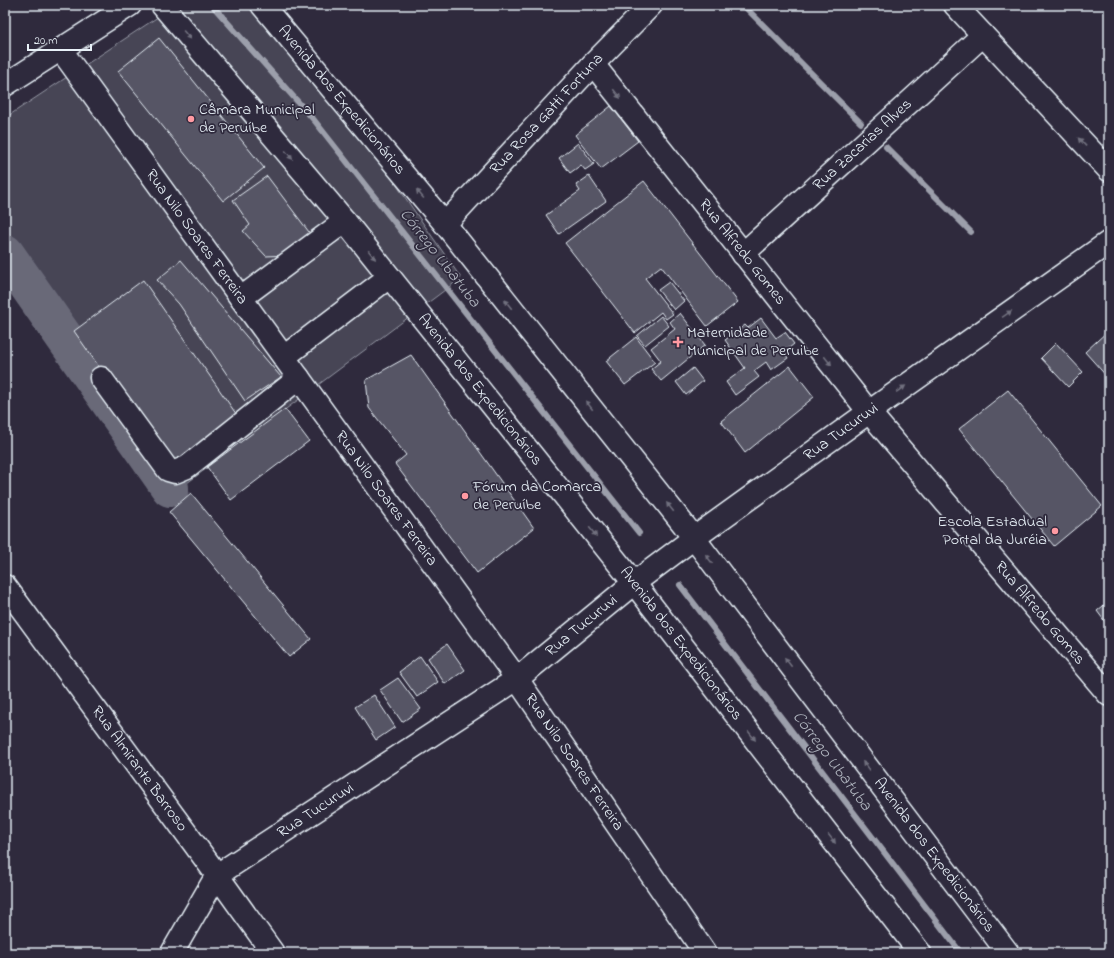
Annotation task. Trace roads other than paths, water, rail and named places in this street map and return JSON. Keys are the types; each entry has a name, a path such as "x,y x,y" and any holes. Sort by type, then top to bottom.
{"street":[{"path":"5,85 130,5"},
{"name":"Avenida dos Expedicionários","path":"162,5 345,221 634,583 920,953"},
{"name":"Avenida dos Expedicionários","path":"262,5 445,224 694,538 1008,953"},
{"name":"Rua Rosa Gatti Fortuna","path":"445,224 593,64 651,5"},
{"path":"955,5 1109,170"},
{"name":"Rua Zacarias Alves","path":"743,254 983,35"},
{"name":"Rua Nilo Soares Ferreira","path":"61,50 517,679 705,953"},
{"name":"Rua Alfredo Gomes","path":"593,64 869,412 1109,696"},
{"path":"240,298 345,221"},
{"name":"Rua Tucuruvi","path":"172,953 217,875 517,679 634,583 694,538 1109,242"},
{"path":"284,357 389,277"},
{"path":"101,378 168,470 175,472 187,467 299,378"},
{"name":"Rua Almirante Barroso","path":"5,586 273,953"}],"waterway":[{"name":"Córrego Ubatuba","path":"212,5 314,120 639,533"},
{"path":"743,5 861,123"},
{"path":"886,147 971,232"},
{"path":"5,253 170,488"},
{"name":"Córrego Ubatuba","path":"680,585 961,953"}],"place":[{"name":"Câmara Municipal de Peruíbe","path":"191,119"},
{"name":"Maternidade Municipal de Peruibe","path":"678,342"},
{"name":"Fórum da Comarca de Peruíbe","path":"465,496"},
{"name":"Escola Estadual Portal da Juréia","path":"1055,531"}]}
